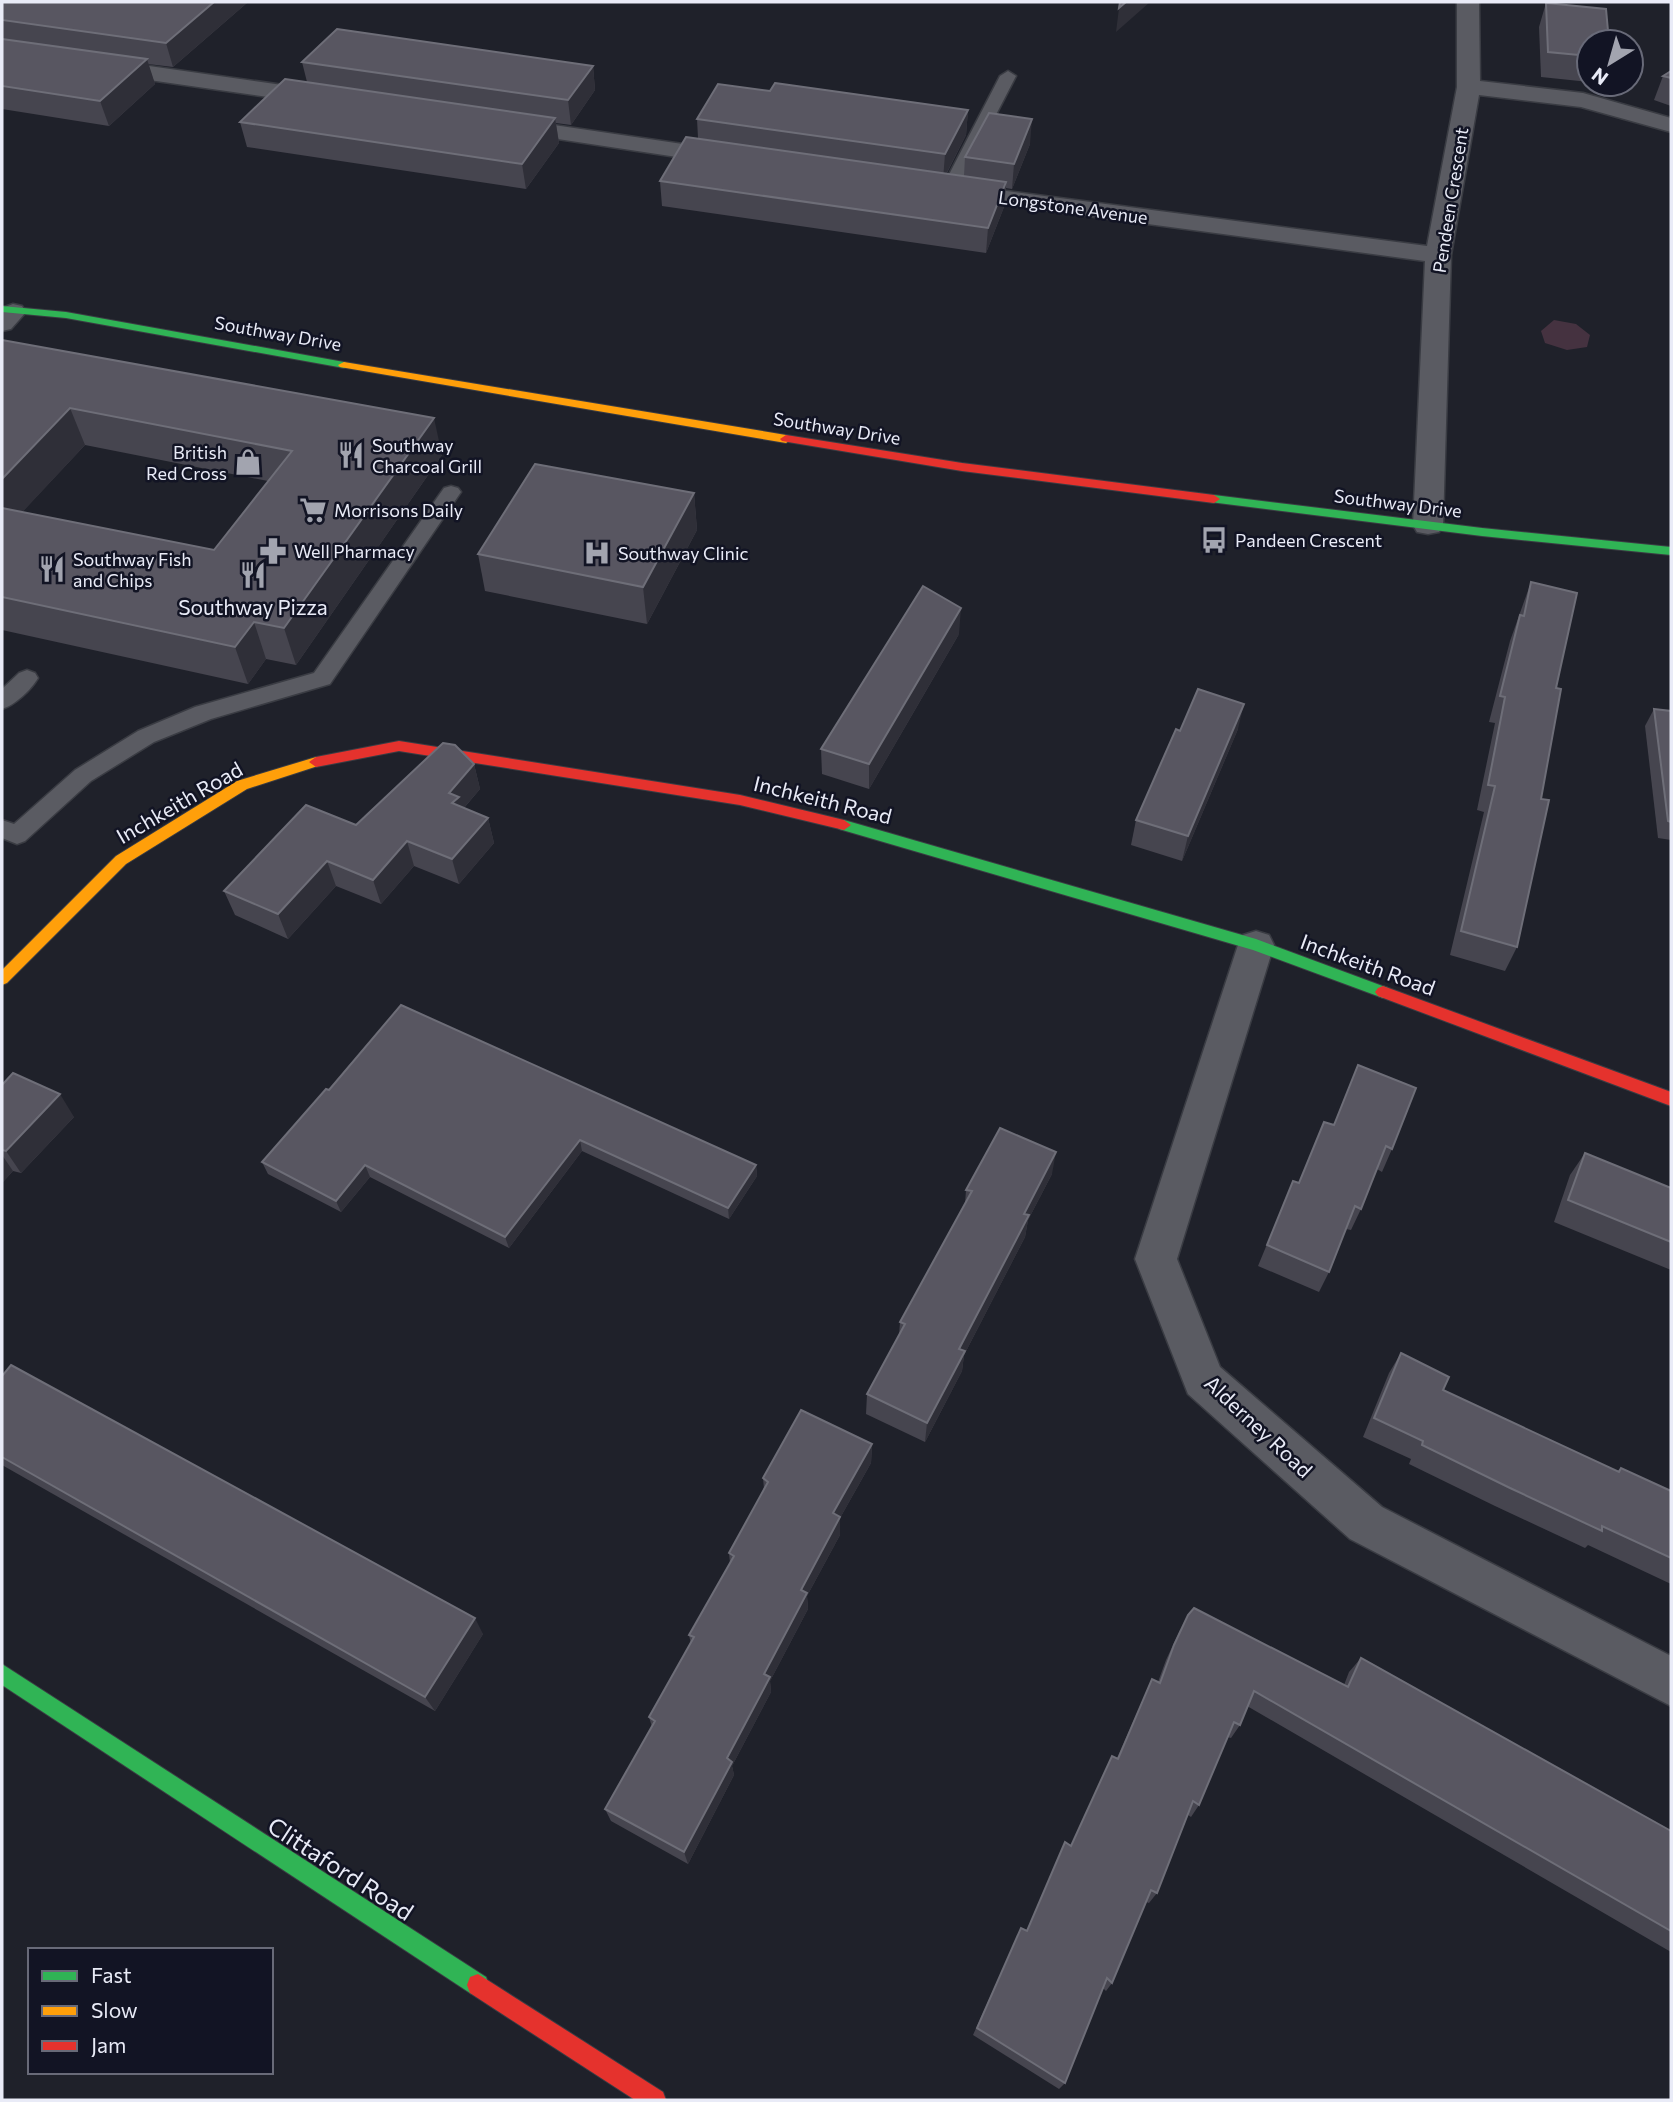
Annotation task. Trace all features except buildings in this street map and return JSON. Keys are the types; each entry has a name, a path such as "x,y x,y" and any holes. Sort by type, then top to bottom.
{"street":[{"name":"Pendeen Crescent","path":"1428,526 1438,255 1469,87 1468,2"},
{"path":"2,51 349,102"},
{"path":"1469,87 1583,100 1671,125"},
{"path":"484,121 757,162"},
{"name":"Longstone Avenue","path":"921,186 1438,255"},
{"name":"Southway Drive","path":"5,315 66,315 520,396 962,467 1428,526 1671,551"},
{"name":"Inchkeith Road","path":"2,979 121,860 242,785 327,758 399,746 753,803 854,827 1256,945 1671,1099"},
{"name":"Alderney Road","path":"1256,945 1156,1259 1203,1380 1366,1523 1671,1682"},
{"name":"Clittaford Road","path":"2,1675 655,2100"}],"lane":[{"path":"948,190 1009,76"},
{"path":"2,829 16,835 93,768 158,730 229,704 322,679 451,492"},
{"path":"2,701 27,678"}],"shaded area":[{"path":"1554,320 1576,324 1590,335 1587,347 1567,350 1545,343 1541,331"}],"traffic: fast":[{"path":"2,309 66,315 344,365"},
{"path":"1214,499 1482,532 1671,551"},
{"path":"844,825 1256,945 1383,992"},
{"path":"2,1674 478,1985"}],"traffic: slow":[{"path":"344,365 786,439"},
{"path":"2,979 121,860 242,785 316,762"}],"traffic: jam":[{"path":"786,439 962,467 1214,499"},
{"path":"316,762 399,746 740,800 844,825"},
{"path":"1383,992 1671,1099"},
{"path":"478,1985 655,2100"}],"place":[{"name":"Southway Charcoal Grill","path":"351,455"},
{"name":"British Red Cross","path":"248,462"},
{"name":"Morrisons Daily","path":"313,510"},
{"name":"Pandeen Crescent","path":"1214,540"},
{"name":"Well Pharmacy","path":"273,551"},
{"name":"Southway Clinic","path":"597,553"},
{"name":"Southway Fish and Chips","path":"52,569"},
{"name":"Southway Pizza","path":"253,575"}]}
